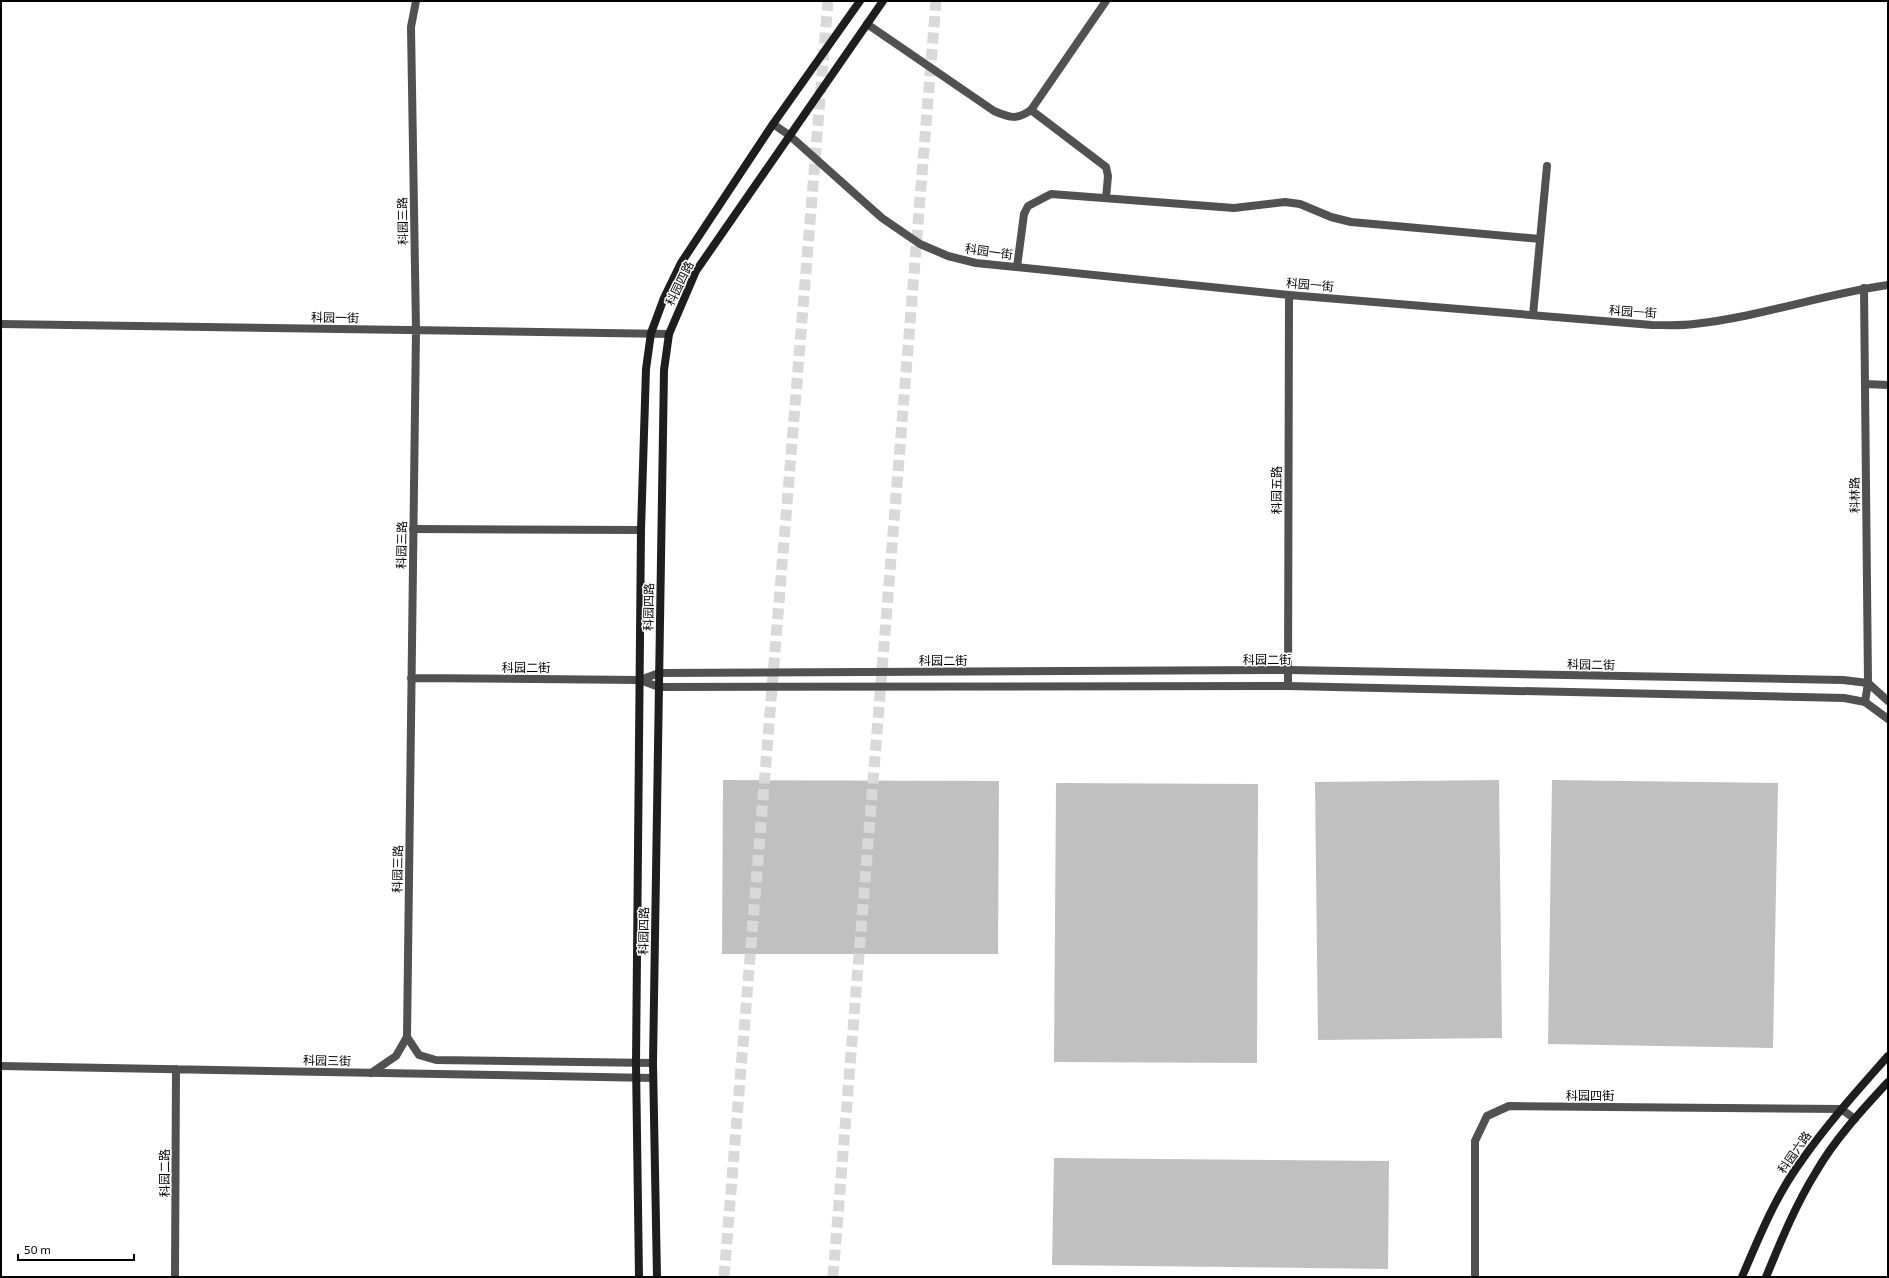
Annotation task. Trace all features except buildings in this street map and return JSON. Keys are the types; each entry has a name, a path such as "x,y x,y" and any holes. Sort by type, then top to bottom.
{"main road":[{"name":"科园四路","path":"639,1277 636,1063 641,530 646,369 651,333 664,298 681,263 773,124 860,1"},
{"name":"科园四路","path":"657,1277 653,1063 664,370 669,334 696,271 883,1"},
{"name":"科园六路","path":"1742,1277 1773,1207 1801,1160 1841,1109 1888,1056"},
{"path":"1766,1277 1791,1218 1816,1171 1855,1119 1888,1082"}],"street":[{"name":"科园三路","path":"371,1073 396,1056 407,1037 416,330 412,27 416,1"},
{"path":"867,24 994,111 1008,117 1021,117 1031,110 1106,1"},
{"path":"1031,110 1106,167 1108,176 1106,198"},
{"name":"科园一街","path":"773,124 789,135 882,218 920,244 948,256 976,263 1289,295 1652,325 1694,324 1742,316 1864,288 1888,285"},
{"path":"1533,315 1547,166"},
{"path":"1017,267 1024,214 1028,206 1051,194 1234,208 1285,202 1300,204 1331,217 1351,222 1540,239"},
{"name":"科林路","path":"1864,288 1868,683 1865,702"},
{"name":"科园五路","path":"1288,686 1289,295"},
{"name":"科园一街","path":"1,324 669,334"},
{"path":"1865,384 1888,385"},
{"path":"413,529 641,530"},
{"name":"科园二街","path":"411,678 640,680 659,673 1288,670 1843,680 1868,683"},
{"name":"科园二街","path":"640,680 659,688 1288,686 1844,698 1865,702 1888,719"},
{"path":"1868,683 1888,700"},
{"path":"407,1037 419,1055 436,1060 653,1063"},
{"name":"科园三街","path":"1,1066 653,1078"},
{"name":"科园二路","path":"175,1277 176,1069"},
{"name":"科园四街","path":"1475,1277 1475,1141 1487,1116 1509,1106 1841,1109"},
{"path":"1841,1109 1855,1119"}],"tunnel":[{"path":"724,1277 828,1"},
{"path":"833,1277 936,1"}]}
